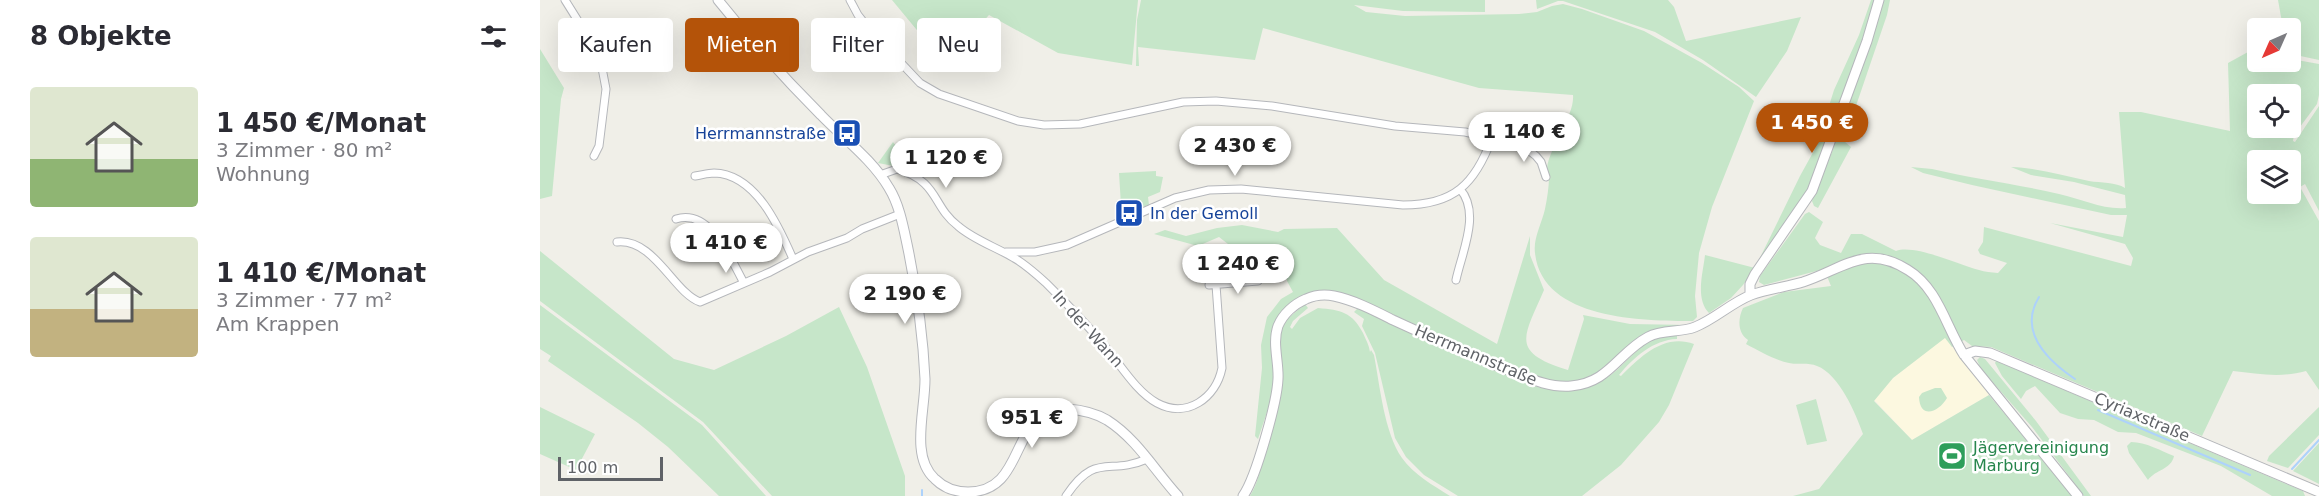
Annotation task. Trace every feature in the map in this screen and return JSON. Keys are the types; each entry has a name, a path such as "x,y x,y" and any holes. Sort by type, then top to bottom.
{"street":[{"path":"565,0 595,48 606,88 599,146 594,156"},
{"path":"718,0 796,89 880,175 891,190 900,214 913,273 924,364 925,396 921,438 926,468 935,479 950,490 989,492 1007,473 1022,440 1032,425 1041,417 1058,410 1085,411 1104,419 1128,438 1178,496"},
{"path":"850,0 869,29 920,82 939,94 986,112 1018,121 1080,124 1170,104 1216,102 1280,107 1395,126 1466,132 1510,142 1527,149 1541,162 1546,177"},
{"path":"1750,296 1750,284 1755,274 1812,191 1867,41 1879,0"},
{"path":"1004,252 1035,252 1067,245 1175,198 1209,190 1241,189 1409,205 1442,199 1460,189 1476,174 1492,138"},
{"name":"In der Wann","path":"880,175 897,169 917,177 930,188 958,226 1018,261 1045,283 1101,341 1144,392 1159,404 1172,408 1185,408 1200,402 1208,397 1218,382 1222,368 1212,285 1258,281"},
{"path":"695,176 723,174 748,188 771,213 793,259"},
{"path":"1456,280 1470,213 1467,199 1460,189"},
{"path":"617,242 624,241 650,255 670,273 692,299 700,302 793,259 900,214"},
{"path":"676,219 690,218 715,234 730,253 744,283"},
{"name":"Herrmannstraße","path":"1243,496 1253,478 1278,388 1276,344 1278,326 1289,309 1305,299 1324,294 1346,299 1454,349 1541,383 1563,387 1593,381 1611,370 1650,336 1693,328 1750,296 1804,281 1855,259 1865,257 1888,260 1911,271 1924,285 1941,309 1953,338 1964,355 2078,496"},
{"name":"Cyriaxstraße","path":"1964,355 1975,351 1990,353 2319,492"},
{"path":"1066,496 1078,479 1089,470 1096,467 1128,465 1147,459"}],"shaded area":[{"path":"1945,337 1989,395 1912,440 1874,400 1893,378"}],"green space":[{"path":"892,0 1138,0 1132,65 1058,53 1001,22 1001,18 989,15 986,18 917,18 917,30"},
{"path":"1141,0 1485,0 1485,12 1403,11 1354,5 1366,12 1405,16 1519,14 1537,12 1563,4 1644,31 1702,63 1739,87 1754,101 1712,207 1699,253 1695,296 1697,317 1693,321 1648,320 1598,312 1575,304 1556,292 1542,275 1535,247 1547,197 1549,177 1547,168 1570,112 1573,95 1479,88 1263,28 1255,60 1138,47 1139,66 1136,66 1137,20"},
{"path":"1536,0 1668,0 1674,7 1686,41 1801,17 1787,51 1756,97 1703,60 1655,32 1563,1 1537,9"},
{"path":"1871,0 1877,0 1810,190 1755,268 1816,147 1834,90 1859,35"},
{"path":"1884,0 1890,0 1887,15 1844,141 1851,147 1818,208 1812,201 1832,152"},
{"path":"2278,0 2319,0 2319,60 2301,56 2301,18 2281,18"},
{"path":"540,49 564,88 552,196 540,199"},
{"path":"2247,53 2247,72 2301,72 2301,61 2319,64 2317,104 2301,126 2301,84 2247,84 2247,138 2294,138 2295,142 2298,138 2301,138 2301,133 2319,106 2319,211 2305,184 2301,186 2301,150 2247,150 2247,204 2301,204 2301,189 2319,221 2319,390 2306,371 2279,375 2233,371 2202,436 1991,347 1972,346 1964,340 1952,347 1945,338 1893,378 1874,401 1912,440 1989,395 2073,496 1793,496 1819,489 1863,434 1846,395 1825,370 1814,365 1789,363 1767,355 1746,344 1748,340 1740,329 1739,321 1743,308 1784,292 1831,286 1824,269 1764,285 1759,282 1760,276 1805,214 1809,212 1823,222 1815,238 1820,245 1841,253 1851,234 1862,234 1896,251 1914,250 1981,271 1998,273 2007,263 1980,254 1978,250 1983,242 1984,227 2131,266 2133,258 2125,244 2050,223 2123,237 2127,215 2111,215 1972,185 1923,173 1911,167 2043,190 2092,204 2126,208 2125,195 2074,182 2031,175 2011,167 2040,170 2125,188 2119,112 2141,112 2230,131 2228,63"},
{"path":"893,142 900,151 903,147 928,163 920,176 899,167 878,163"},
{"path":"1156,171 1156,176 1163,177 1160,192 1148,197 1149,205 1140,208 1139,204 1121,205 1119,173"},
{"path":"1242,225 1278,232 1284,229 1337,228 1384,280 1497,344 1530,236 1530,255 1544,290 1527,331 1526,341 1529,349 1537,357 1568,370 1584,319 1583,315 1630,324 1689,325 1651,331 1606,368 1582,380 1561,383 1543,380 1450,342 1371,304 1324,291 1303,295 1277,319 1272,397 1258,439 1255,436 1262,368 1261,345 1267,317 1281,299 1293,292 1287,281 1286,254 1237,251 1219,237 1198,246 1154,234 1165,230 1186,236 1217,228"},
{"path":"540,251 674,359 714,370 786,336 839,307 867,367 905,476 905,496 772,496 703,422 540,301"},
{"path":"1705,255 1755,268 1731,298 1709,313 1702,301 1701,293"},
{"path":"1305,304 1308,308 1293,321 1290,327 1292,329 1300,318 1318,308 1345,313 1359,326 1370,352 1371,350 1374,355 1384,408 1396,447 1412,470 1450,496 1250,496 1258,478 1270,432 1275,423 1273,415 1279,334 1285,321"},
{"path":"540,305 702,425 766,496 719,496 668,447 638,423 548,361 551,356 540,349"},
{"path":"1358,308 1452,353 1538,387 1570,389 1600,381 1618,369 1644,345 1666,335 1677,333 1677,339 1652,346 1631,362 1619,375 1621,376 1636,361 1663,344 1683,341 1694,344 1669,405 1659,422 1621,465 1582,496 1458,496 1424,475 1406,457 1395,438 1375,353 1362,326 1364,319 1354,312"},
{"path":"1980,357 1985,359 2036,421 2091,496 2084,496 2032,427 1981,369 1977,360"},
{"path":"1996,361 2303,491 2305,496 2272,496 2221,466 2136,433 2118,432 2094,420 2078,419 2060,413 2035,386 2026,391 2021,399 2002,376"},
{"path":"1941,388 1947,398 1935,410 1926,411 1920,404 1919,397 1922,393"},
{"path":"1816,399 1827,441 1807,445 1796,405"},
{"path":"540,407 595,434 576,470 540,454"},
{"path":"2319,407 2319,435 2288,468 2267,461 2269,456"},
{"path":"2131,442 2148,445 2174,456 2167,467 2148,480 2129,453 2127,446"},
{"path":"2319,443 2319,484 2293,471"}],"waterway":[{"path":"2039,297 2033,310 2034,333 2046,354 2075,379"},
{"path":"2098,410 2250,475"},
{"path":"2292,469 2319,440"},
{"path":"922,490 922,496"}],"place":[{"name":"Herrmannstraße","path":"847,133"},
{"name":"In der Gemoll","path":"1129,213"},
{"name":"Jägervereinigung Marburg","path":"1952,456"}]}
